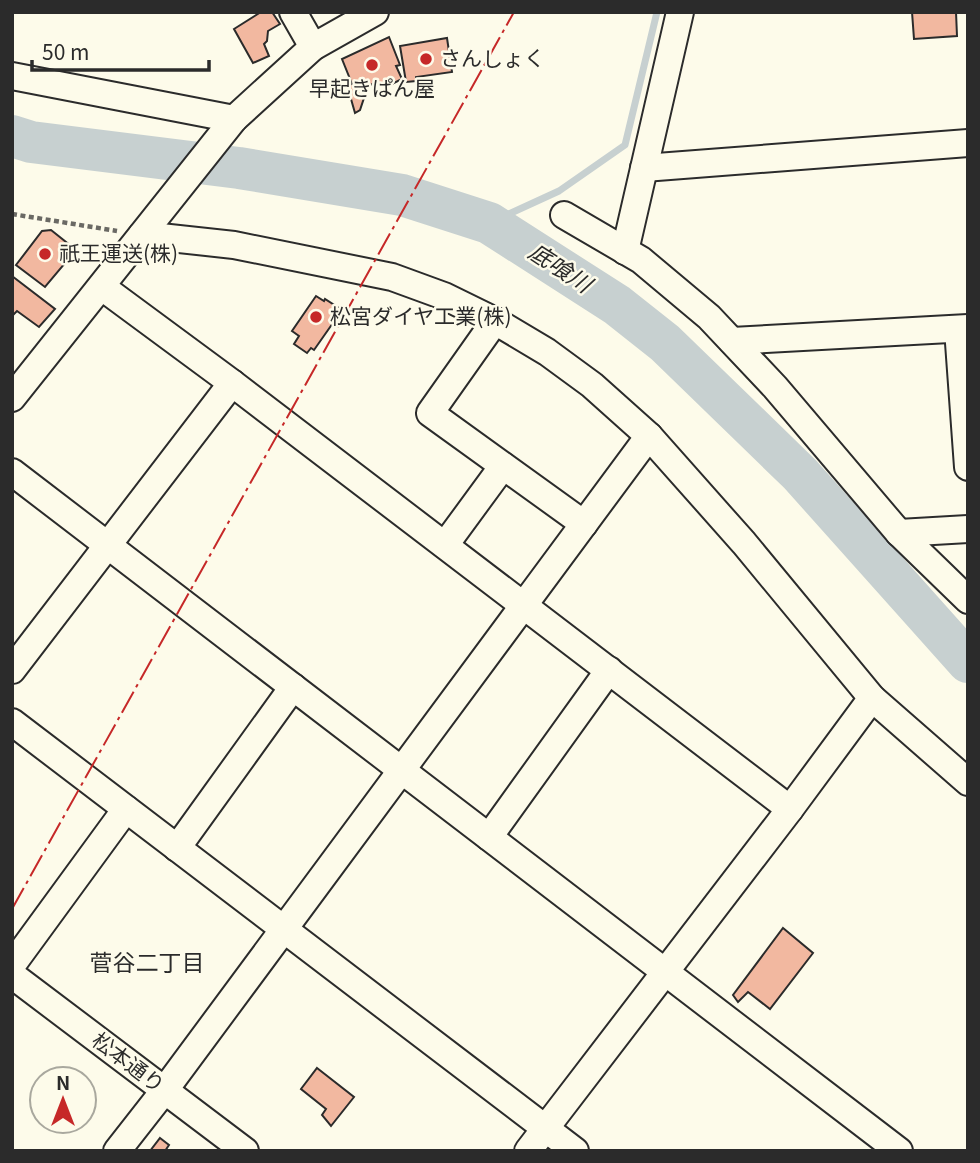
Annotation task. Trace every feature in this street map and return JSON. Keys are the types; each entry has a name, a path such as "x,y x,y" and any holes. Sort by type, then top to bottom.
{"street":[{"path":"293,12 313,47"},
{"path":"12,398 229,126 313,47 375,12"},
{"path":"625,251 680,12"},
{"path":"12,76 229,126"},
{"path":"644,168 968,143"},
{"path":"564,215 641,260 709,317 775,387 899,533 968,600"},
{"path":"145,231 234,244 392,276 444,296 495,321 547,352 592,385 649,436 703,494 872,698 968,782"},
{"path":"102,287 790,808"},
{"path":"495,321 430,413 583,524"},
{"path":"732,341 963,328 968,467"},
{"path":"12,670 232,383"},
{"path":"117,1151 649,436"},
{"path":"445,545 503,466"},
{"path":"12,472 899,1151"},
{"path":"899,533 968,529"},
{"path":"489,837 609,670"},
{"path":"177,848 293,687"},
{"path":"527,1151 872,698"},
{"path":"12,722 575,1151"},
{"path":"12,965 126,809"},
{"name":"松本通り","path":"12,975 245,1151"}],"path":[{"path":"12,214 145,231"}],"building":[{"path":"261,12 272,12 280,24 268,31 264,44 269,56 253,63 234,29"},
{"path":"912,12 956,12 957,36 914,39"},
{"path":"389,37 400,65 396,66 402,79 392,84 390,81 368,86 360,110 355,113 347,85 352,84 342,59"},
{"path":"447,38 452,72 416,77 416,81 406,82 400,46"},
{"path":"51,230 76,250 45,287 16,265 42,231"},
{"path":"12,276 55,309 39,327 17,311 12,316"},
{"path":"316,296 342,310 314,350 311,348 307,353 294,344 299,336 292,331"},
{"path":"783,928 813,953 770,1009 748,992 738,1002 733,995"},
{"path":"317,1068 354,1097 331,1126 322,1115 326,1109 301,1089"},
{"path":"160,1138 169,1145 165,1151 150,1151"}],"waterway":[{"path":"489,223 559,191 625,145 657,12"},
{"name":"底喰川","path":"12,136 31,142 239,168 402,195 489,223 617,305 665,343 800,474 968,662"}],"power":[{"path":"12,909 514,12"}],"place":[{"name":"さんしょく","path":"426,59"},
{"name":"早起きぱん屋","path":"372,65"},
{"name":"祇王運送(株)","path":"45,254"},
{"name":"松宮ダイヤ工業(株)","path":"316,317"}],"district":[{"name":"菅谷二丁目","path":"147,963"}]}
